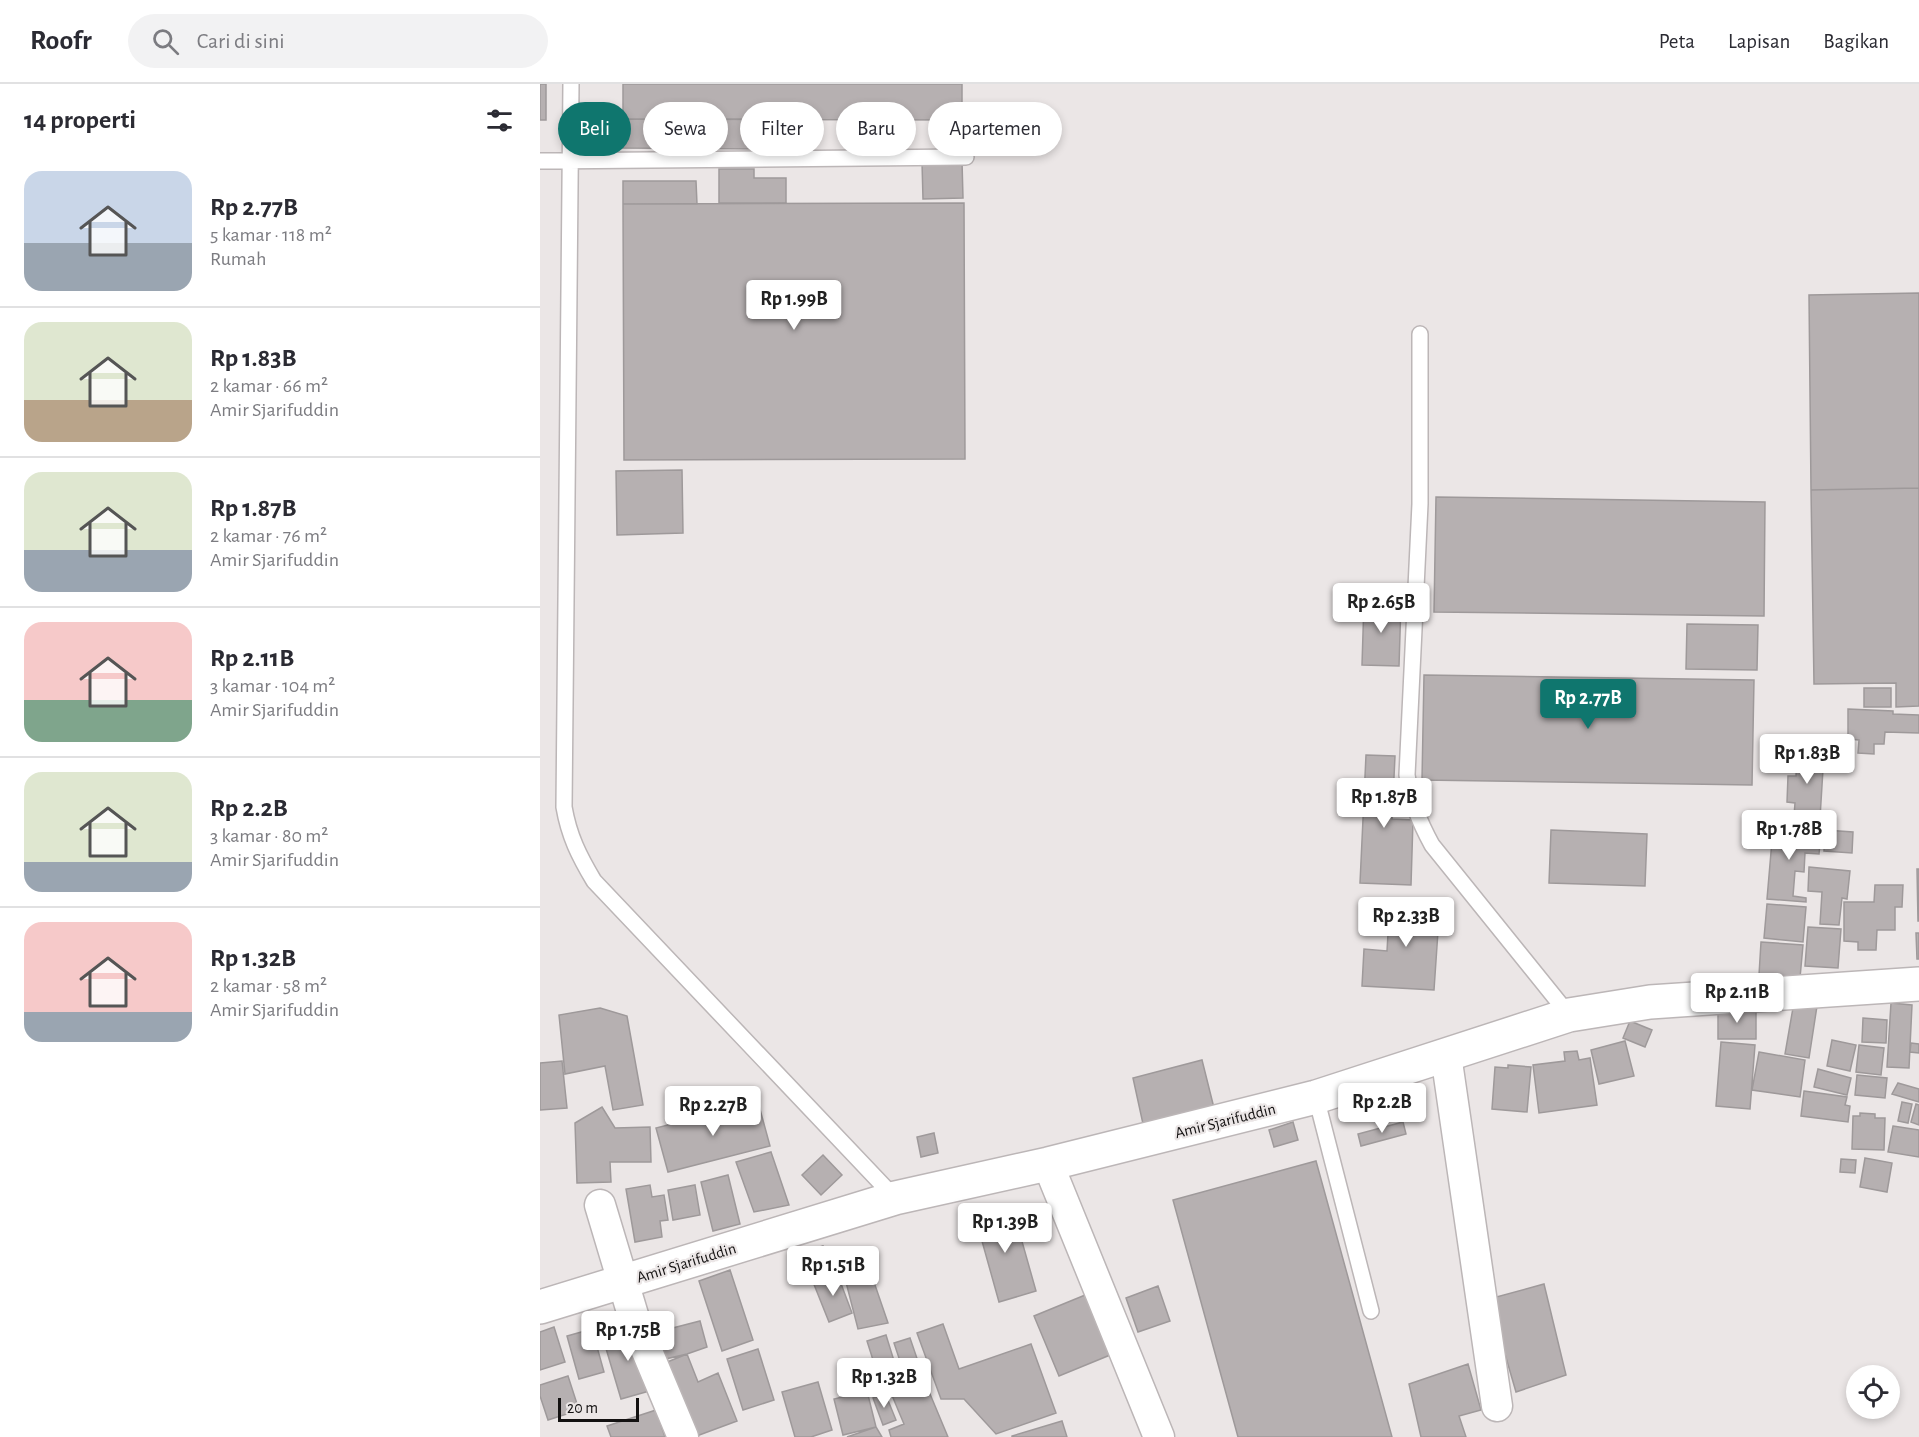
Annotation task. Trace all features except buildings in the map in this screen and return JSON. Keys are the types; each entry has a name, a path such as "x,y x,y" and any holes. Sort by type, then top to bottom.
{"main road":[{"name":"Amir Sjarifuddin","path":"540,1307 895,1198 1048,1164 1316,1097 1569,1015 1650,1002 1919,984"}],"street":[{"path":"1446,1055 1497,1406"},
{"path":"1048,1164 1159,1437"},
{"path":"600,1205 636,1325 683,1437"}],"lane":[{"path":"571,84 564,795 568,827 576,850 594,881 895,1198"},
{"path":"540,161 966,157"},
{"path":"1420,334 1420,504 1407,774 1411,799 1418,819 1432,844 1569,1015"},
{"path":"1316,1097 1371,1311"}]}
